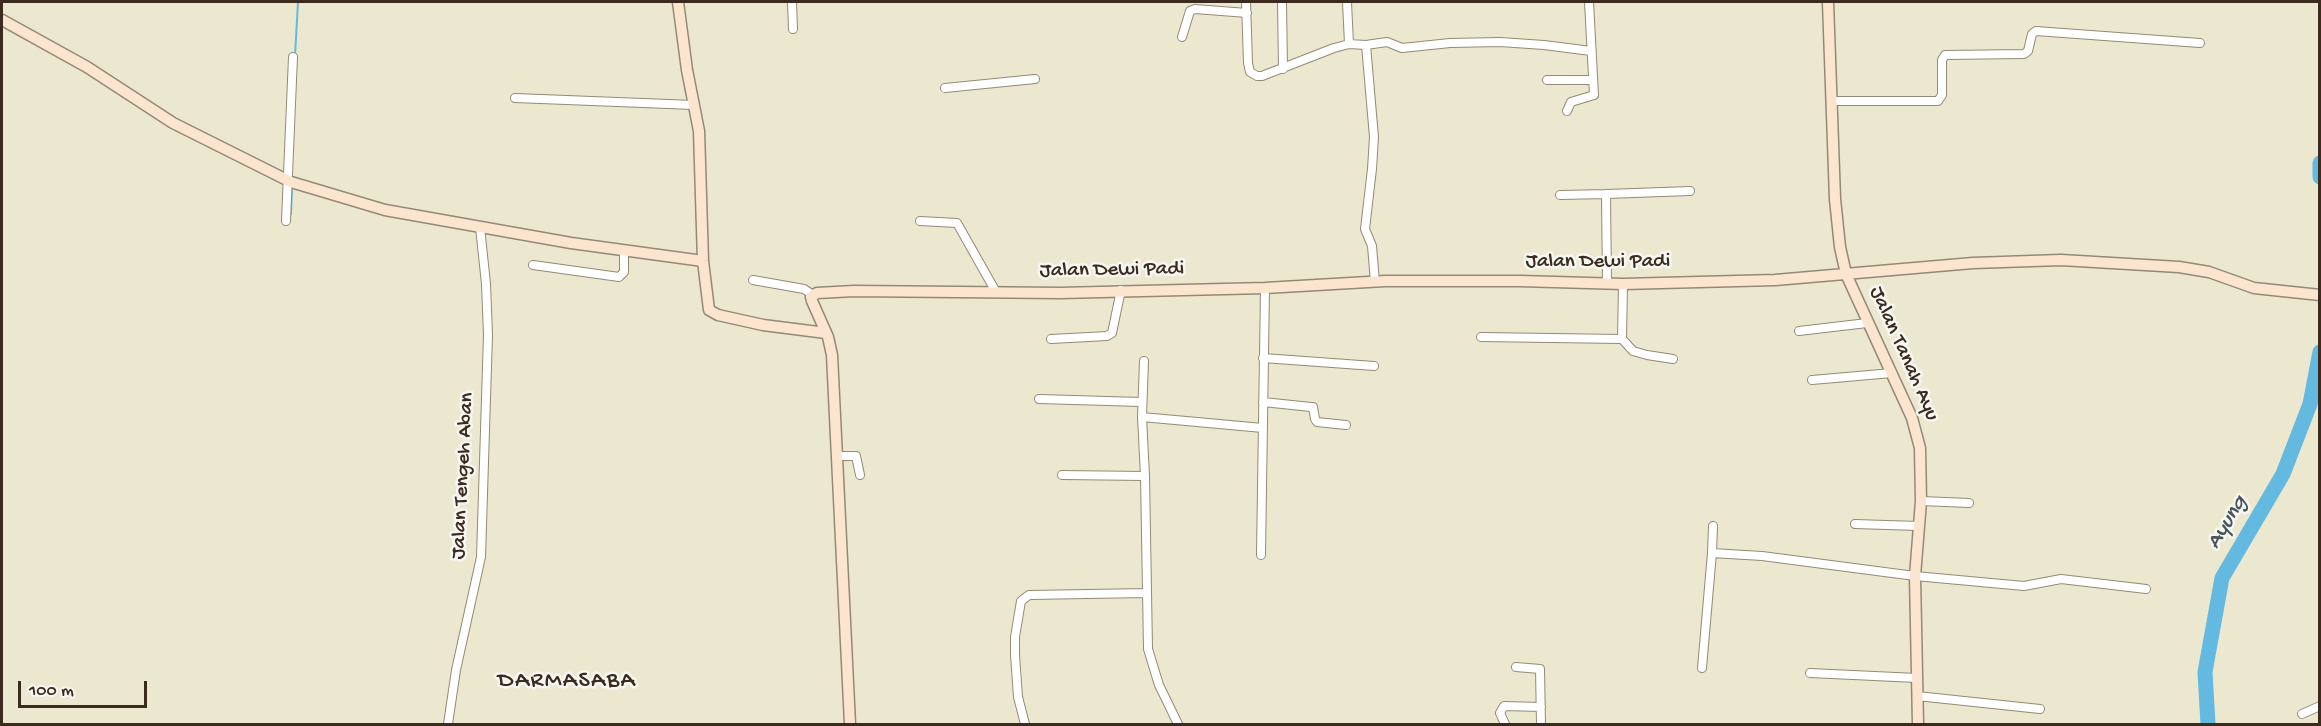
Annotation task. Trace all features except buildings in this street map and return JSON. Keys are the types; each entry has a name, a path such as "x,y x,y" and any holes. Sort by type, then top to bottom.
{"street":[{"path":"678,2 700,149 703,261 709,310 718,315 763,325 826,333"},
{"path":"792,2 793,29"},
{"path":"1246,2 1248,63 1250,72 1257,76 1349,44 1366,45 1387,42 1398,47 1450,43 1544,45 1591,51"},
{"path":"1282,2 1282,69"},
{"path":"1347,2 1349,44"},
{"path":"1567,111 1571,102 1593,96 1589,2"},
{"name":"Jalan Tanah Ayu","path":"1828,2 1836,215 1846,274 1917,430 1922,467 1922,501 1916,576 1918,724"},
{"path":"1182,37 1190,11 1195,9 1246,13"},
{"path":"2,20 79,62 173,123 293,183 385,210 703,261"},
{"path":"1831,101 1938,101 1942,94 1942,60 1945,55 2024,54 2028,51 2032,34 2036,31 2200,43"},
{"path":"1366,45 1374,137 1365,229 1372,246 1380,282"},
{"path":"286,221 293,183 293,57"},
{"path":"945,88 1035,79"},
{"path":"1547,80 1593,80"},
{"path":"515,98 694,105"},
{"path":"1560,195 1690,191"},
{"path":"1606,194 1607,284"},
{"path":"920,221 957,223 994,292"},
{"name":"Jalan Tengeh Aban","path":"448,724 456,670 481,556 488,335 480,227"},
{"path":"533,265 619,277 624,272 624,250"},
{"name":"Jalan Dewi Padi","path":"813,295 826,291 977,293 1265,288 1380,282 1623,284 1776,280 1973,263 2073,261 2196,269 2254,288 2319,295"},
{"path":"753,280 804,289 813,295 812,301 832,352 850,724"},
{"path":"1623,284 1622,339 1633,351 1647,356 1673,359"},
{"path":"1261,555 1265,288"},
{"path":"1051,339 1107,336 1112,333 1121,290"},
{"path":"1799,331 1867,323"},
{"path":"1481,337 1622,339"},
{"path":"1263,358 1374,366"},
{"path":"1144,361 1141,402 1145,476 1148,649 1159,685 1178,724"},
{"path":"1812,380 1892,373"},
{"path":"1039,399 1141,402"},
{"path":"1263,402 1311,407 1317,422 1346,424"},
{"path":"1142,417 1263,428"},
{"path":"837,456 856,456 860,475"},
{"path":"1062,475 1145,476"},
{"path":"1922,501 1969,502"},
{"path":"1855,524 1919,526"},
{"path":"1702,668 1713,526"},
{"path":"1712,553 1761,556 1916,576 2024,586 2061,579 2146,589"},
{"path":"1025,724 1016,675 1015,637 1021,601 1029,595 1147,593"},
{"path":"1515,666 1540,669 1541,724"},
{"path":"1810,673 1917,678"},
{"path":"1917,696 2040,709"},
{"path":"1504,724 1500,713 1504,706 1541,707"},
{"path":"2302,714 2319,706"}],"waterway":[{"path":"295,56 298,2"},
{"name":"Ayung","path":"2320,163 2320,177"},
{"path":"291,214 292,187"},
{"name":"Ayung","path":"2208,724 2205,672 2222,578 2283,474 2310,404 2320,352"}],"district":[{"name":"DARMASABA","path":"567,682"}]}
